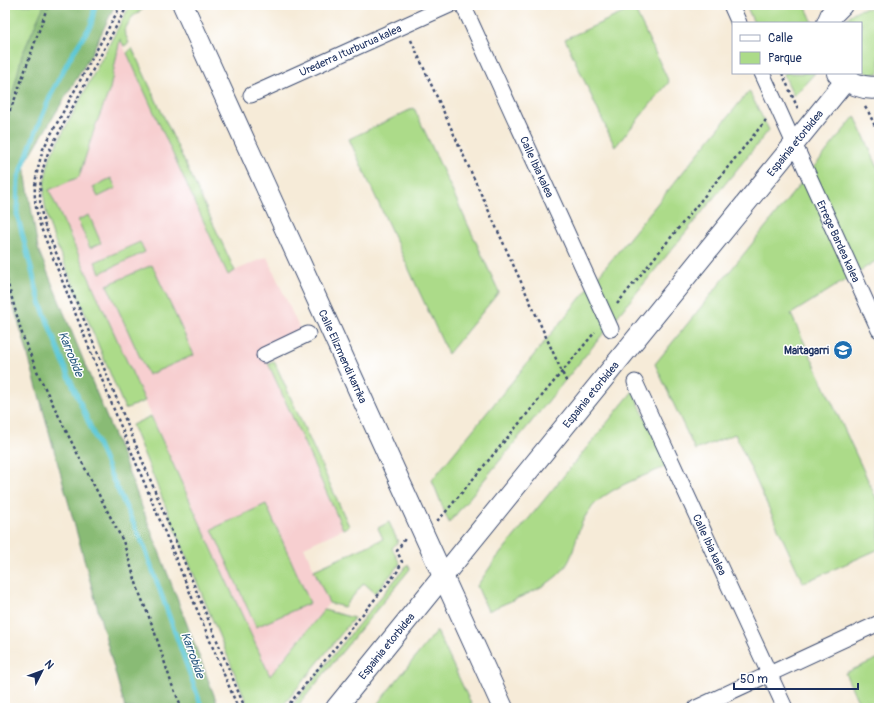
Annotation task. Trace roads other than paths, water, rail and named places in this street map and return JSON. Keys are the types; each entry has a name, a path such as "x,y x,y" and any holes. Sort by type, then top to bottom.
{"street":[{"name":"Calle Elizmendi karrika","path":"183,5 503,708"},
{"name":"Urederra Iturburua kalea","path":"251,95 450,5"},
{"name":"Calle Ibia kalea","path":"463,5 609,324"},
{"path":"731,5 739,22"},
{"path":"828,22 832,14 841,5"},
{"path":"762,74 791,137"},
{"name":"Espainia etorbidea","path":"336,708 443,576 861,88"},
{"name":"Errege Bardea kalea","path":"798,152 879,330"},
{"name":"Calle Elizmendi karrika","path":"264,355 308,334"},
{"name":"Calle Ibia kalea","path":"635,382 785,708"},
{"path":"696,708 879,623"}],"waterway":[{"name":"Karrobide","path":"95,5 91,25 71,56 53,90 34,136 18,179 17,214 40,302 65,367 110,473 144,546 202,708"}],"place":[{"name":"Maitagarri","path":"843,350"}]}
